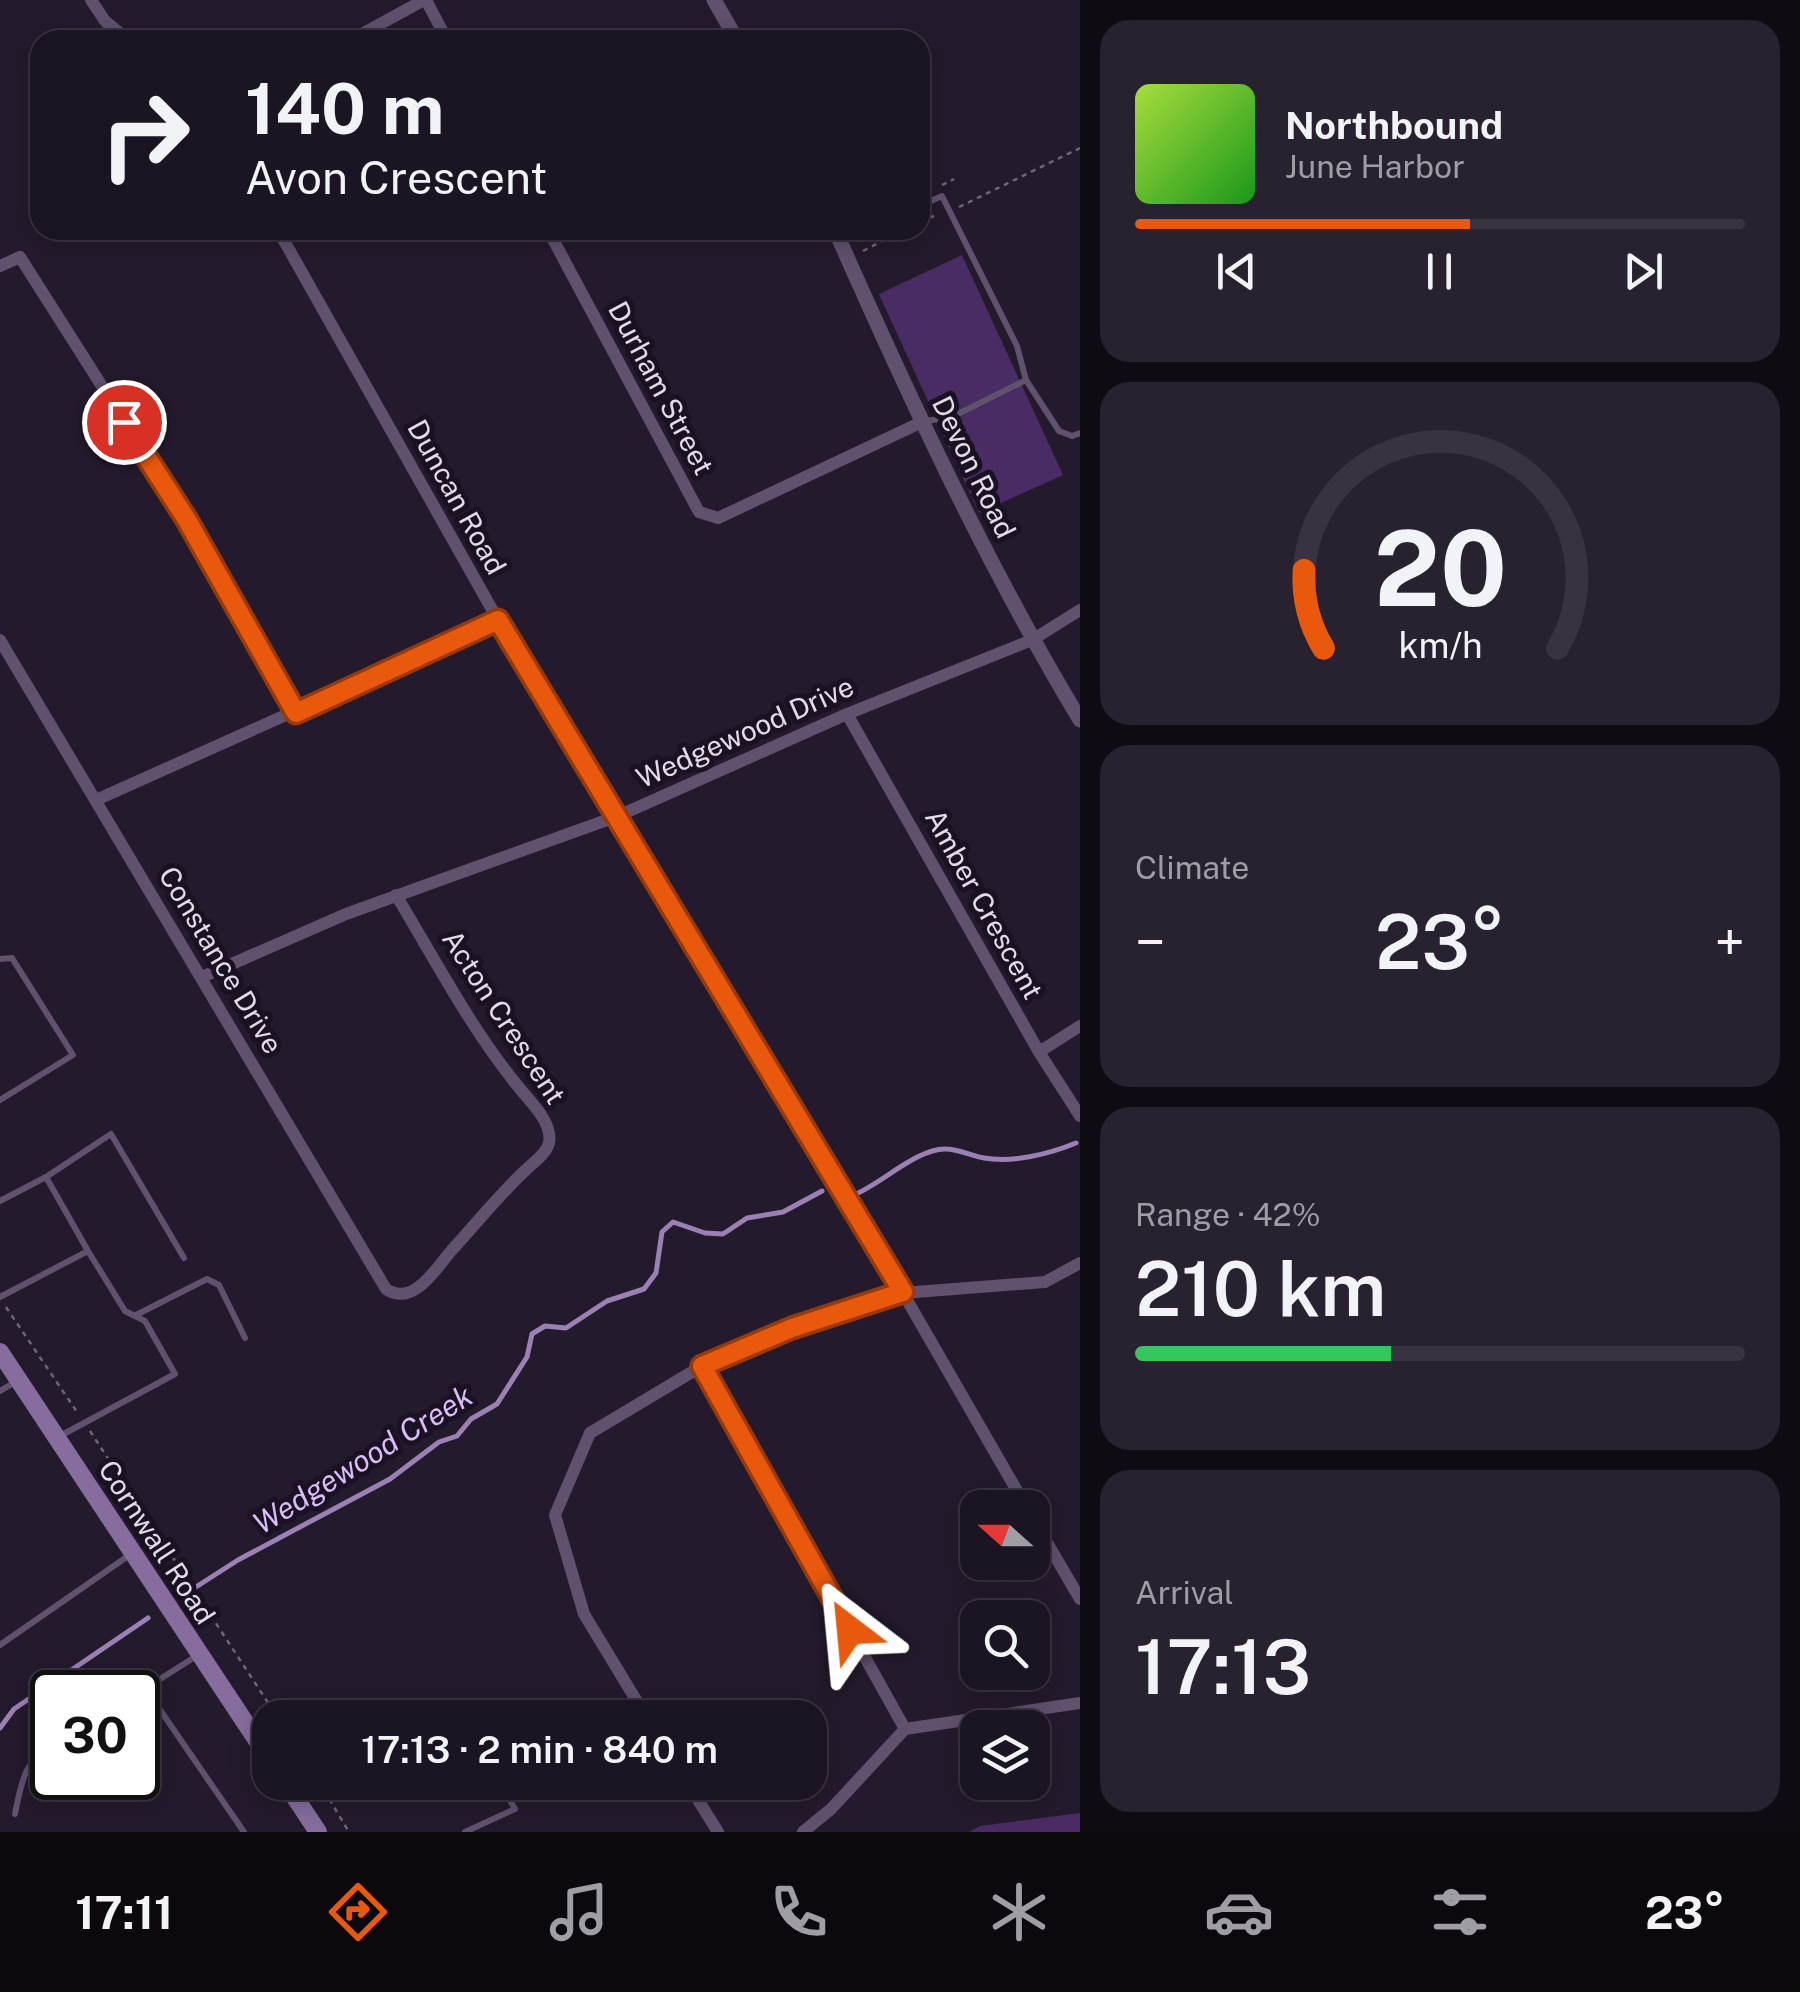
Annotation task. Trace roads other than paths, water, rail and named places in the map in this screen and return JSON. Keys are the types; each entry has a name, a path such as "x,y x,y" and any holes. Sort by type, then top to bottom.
{"main road":[{"name":"Cornwall Road","path":"0,1352 252,1733"},
{"path":"297,1800 318,1832"}],"street":[{"path":"91,0 117,30"},
{"path":"370,30 425,0 442,30"},
{"path":"714,0 731,30"},
{"name":"Duncan Road","path":"284,240 498,620 903,1292 1017,1490"},
{"name":"Durham Street","path":"553,240 700,512 718,518 922,422"},
{"name":"Devon Road","path":"840,240 922,422 1032,640 1080,720"},
{"path":"0,266 20,258 187,520 296,713"},
{"name":"Wedgewood Drive","path":"202,977 396,896 618,816 848,714 1032,640 1080,610"},
{"path":"96,800 498,620"},
{"name":"Constance Drive","path":"0,640 386,1289 406,1294"},
{"name":"Amber Crescent","path":"848,714 1039,1052 1080,1116"},
{"name":"Acton Crescent","path":"396,896 492,1055 540,1113 550,1138 549,1146 538,1159 513,1181 420,1286 406,1294"},
{"path":"1039,1052 1080,1026"},
{"path":"636,1700 584,1614 555,1516 590,1433 702,1366 792,1328 903,1292 1045,1282 1080,1263"},
{"path":"702,1366 905,1729"},
{"path":"1050,1548 1080,1599"},
{"path":"803,1832 831,1809 905,1729 1080,1703"},
{"path":"698,1800 718,1832"}],"lane":[{"path":"930,201 942,196 1017,346 1026,380 1059,431 1072,436 1080,433"},
{"path":"922,422 952,417 1026,380"},
{"path":"0,959 12,958 73,1055 0,1100"},
{"path":"0,1201 46,1177 111,1134 184,1258"},
{"path":"46,1177 125,1311 145,1321 175,1374 56,1438"},
{"path":"0,1297 88,1251"},
{"path":"135,1316 207,1279 218,1286 244,1338"},
{"path":"0,1391 18,1380"},
{"path":"0,1645 132,1553"},
{"path":"160,1678 199,1654"},
{"path":"160,1716 244,1832"},
{"path":"14,1814 30,1761"},
{"path":"465,1832 515,1809 510,1800"}],"waterway":[{"name":"Wedgewood Creek","path":"856,1194 935,1150 1007,1159 1043,1154 1076,1143"},
{"name":"Wedgewood Creek","path":"185,1594 238,1560 390,1479 439,1442 457,1436 471,1419 497,1404 527,1357 532,1334 545,1326 566,1328 607,1301 644,1289 656,1273 662,1232 673,1222 705,1233 723,1234 747,1218 783,1212 822,1191"},
{"name":"Wedgewood Creek","path":"0,1728 14,1709 148,1618"}]}
